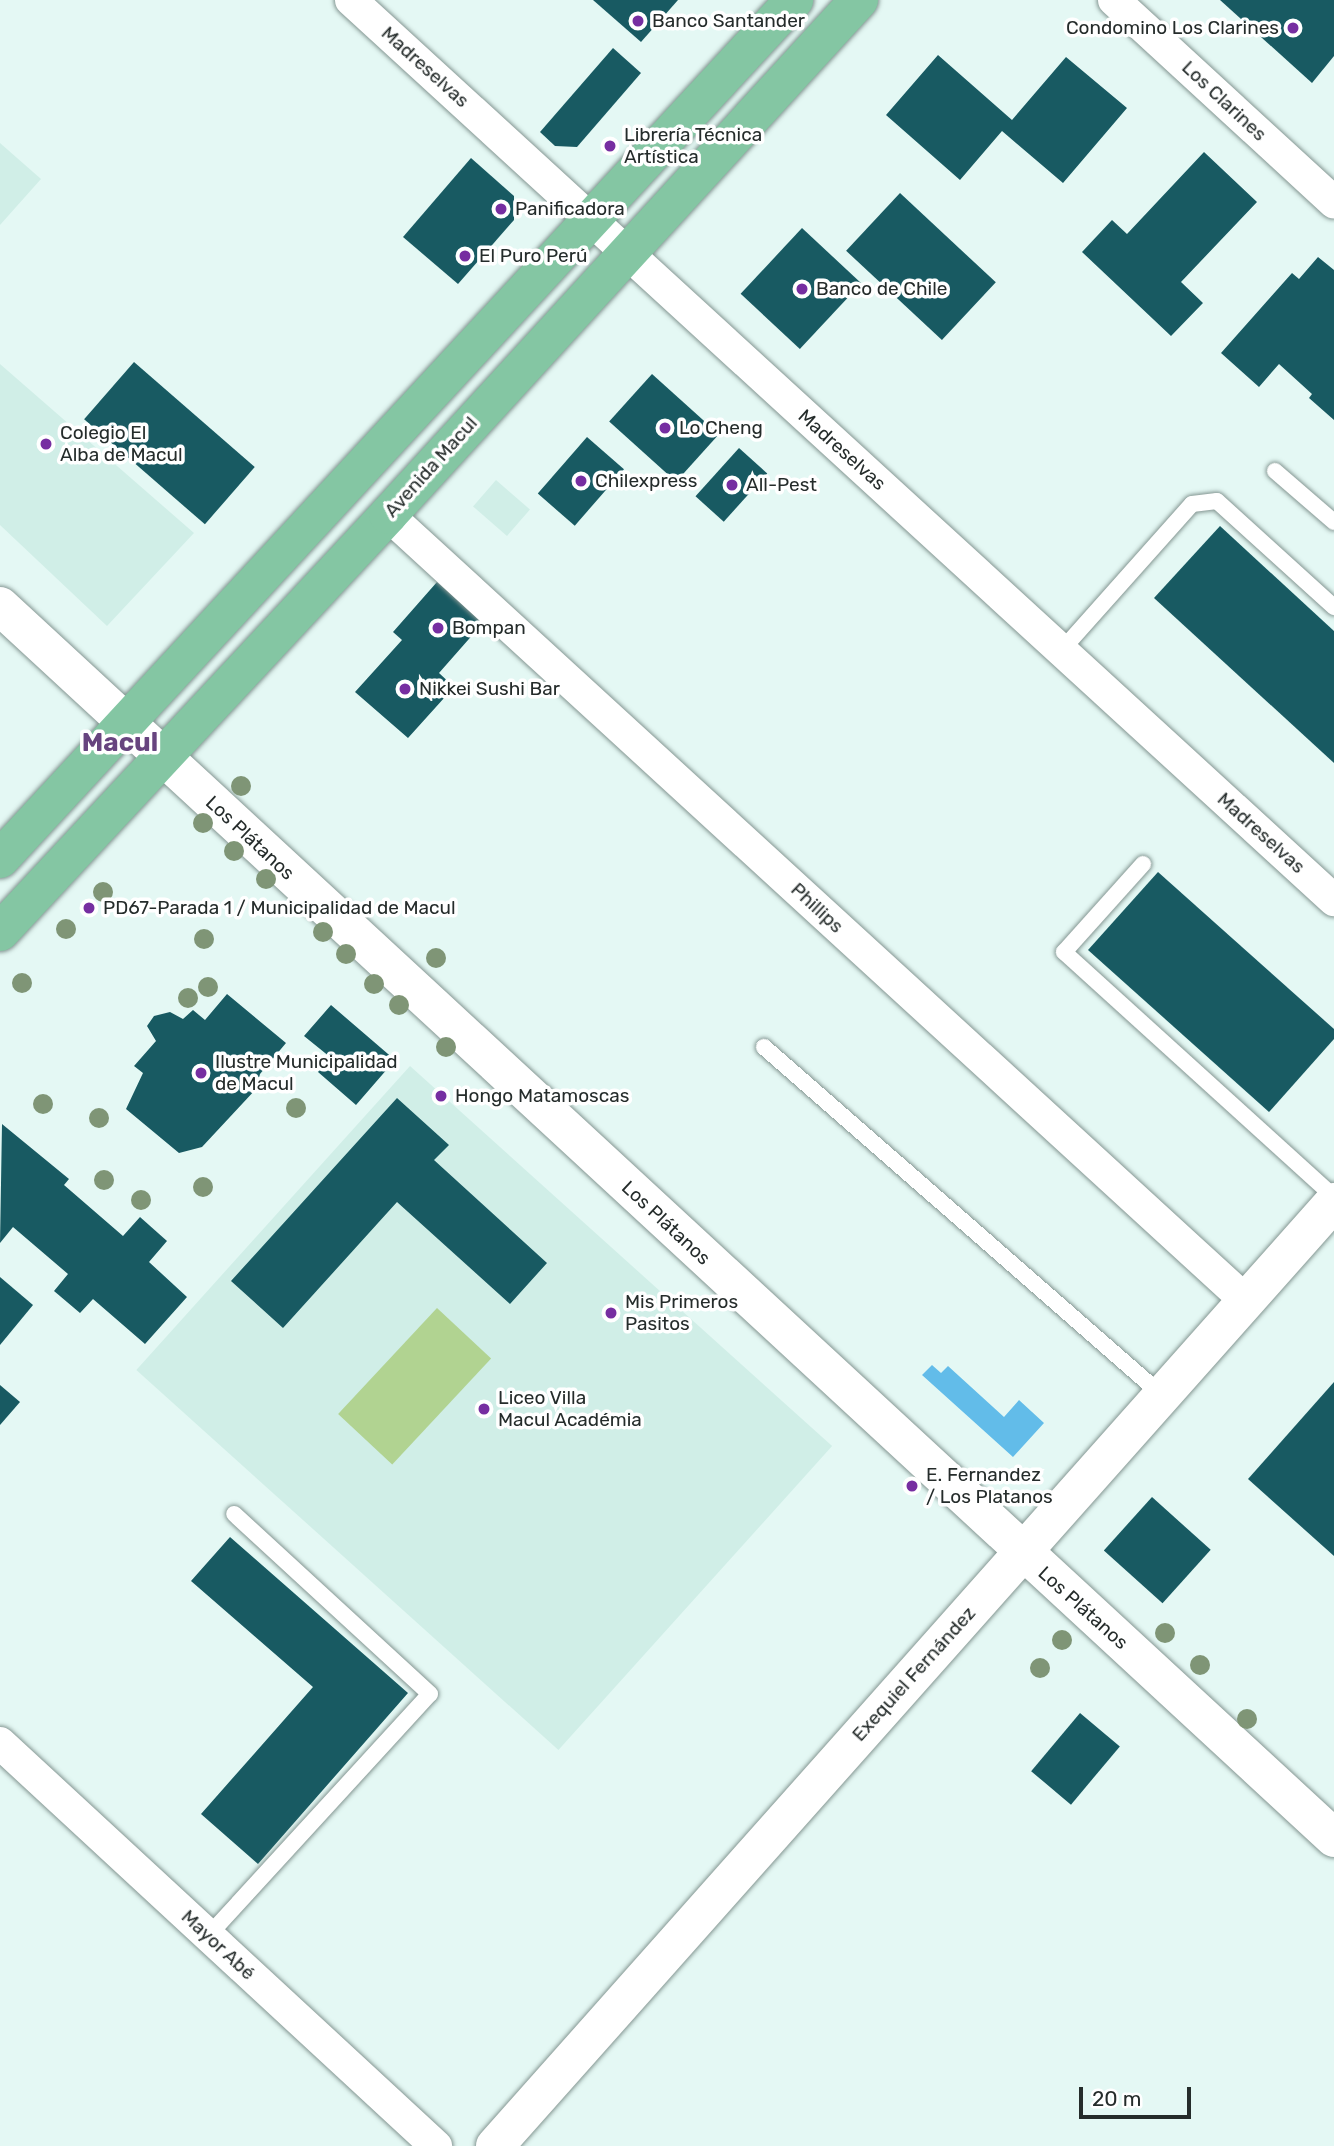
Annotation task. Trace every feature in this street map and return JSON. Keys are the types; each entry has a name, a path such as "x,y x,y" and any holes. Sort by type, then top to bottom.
{"main road":[{"path":"0,859 794,0"},
{"name":"Avenida Macul","path":"0,932 388,515 859,0"}],"street":[{"name":"Madreselvas","path":"351,0 1334,900"},
{"name":"Los Clarines","path":"1114,0 1334,202"},
{"name":"Phillips","path":"388,515 1246,1301"},
{"name":"Los Plátanos","path":"0,606 1334,1838"},
{"name":"Exequiel Fernández","path":"495,2146 1334,1202"},
{"name":"Mayor Abé","path":"0,1743 436,2146"}],"lane":[{"path":"1275,471 1334,522"},
{"path":"1061,651 1192,504 1217,501 1334,607"},
{"path":"1143,864 1064,952 1334,1197"},
{"path":"764,1046 1162,1395"},
{"path":"208,1936 429,1694 234,1514"}],"shaded area":[{"path":"0,143 41,179 0,225"},
{"name":"Colegio El Alba de Macul","path":"0,364 194,533 107,626 0,525"},
{"path":"496,480 530,510 507,536 473,506"},
{"name":"Liceo Villa Macul Académia","path":"410,1066 832,1446 558,1750 136,1370"}],"green space":[{"path":"437,1308 491,1358 392,1465 338,1414"}],"water":[{"path":"932,1365 941,1373 948,1366 1004,1417 1019,1400 1044,1423 1013,1457 922,1375"}],"building":[{"name":"Banco Santander","path":"593,0 678,0 641,42"},
{"name":"Condomino Los Clarines","path":"1220,0 1334,0 1334,56 1312,83"},
{"path":"613,48 641,73 577,147 555,146 540,132"},
{"path":"938,55 1012,120 1066,57 1127,108 1063,183 1002,131 960,180 886,115"},
{"path":"1204,152 1257,202 1181,282 1203,303 1171,336 1082,252 1112,220 1127,234"},
{"path":"471,158 514,196 514,220 458,284 403,237"},
{"path":"900,193 996,282 942,340 846,251"},
{"name":"Banco de Chile","path":"802,228 861,283 800,349 741,294"},
{"path":"1318,257 1334,270 1334,420 1309,398 1312,394 1279,364 1259,387 1221,353 1292,273 1299,279"},
{"path":"134,362 255,467 205,524 84,419"},
{"name":"Lo Cheng","path":"652,374 719,434 676,482 609,422"},
{"name":"Chilexpress","path":"587,437 624,469 575,526 538,494"},
{"name":"All-Pest","path":"739,448 767,473 724,522 696,496"},
{"path":"1220,526 1334,631 1334,763 1154,598"},
{"path":"437,582 483,623 439,673 454,687 408,738 355,692 402,640 393,632"},
{"path":"1158,872 1334,1029 1334,1039 1269,1112 1088,950"},
{"name":"Ilustre Municipalidad de Macul","path":"227,994 286,1043 260,1074 256,1089 202,1147 179,1153 126,1109 143,1073 134,1066 156,1041 147,1026 154,1016 170,1012 183,1019 193,1010 205,1020"},
{"path":"331,1005 395,1060 356,1105 318,1072 330,1057 304,1036"},
{"path":"397,1098 449,1145 434,1160 547,1263 510,1304 397,1202 283,1328 231,1281"},
{"path":"2,1124 69,1179 64,1185 123,1236 140,1217 167,1241 149,1262 187,1297 145,1344 93,1299 80,1313 54,1291 68,1274 13,1227 0,1243"},
{"path":"0,1277 33,1305 0,1345"},
{"path":"1334,1382 1334,1556 1248,1479"},
{"path":"0,1385 20,1402 0,1425"},
{"path":"1152,1497 1211,1550 1163,1603 1104,1551"},
{"path":"230,1537 408,1693 258,1864 201,1814 313,1687 191,1581"},
{"path":"1080,1713 1120,1746 1071,1805 1031,1771"}],"place":[{"name":"Banco Santander","path":"638,21"},
{"name":"Condomino Los Clarines","path":"1293,28"},
{"name":"Librería Técnica Artística","path":"610,146"},
{"name":"Panificadora","path":"501,209"},
{"name":"El Puro Perú","path":"465,256"},
{"name":"Banco de Chile","path":"802,289"},
{"name":"Lo Cheng","path":"665,428"},
{"name":"Colegio El Alba de Macul","path":"46,444"},
{"name":"Chilexpress","path":"581,481"},
{"name":"All-Pest","path":"732,485"},
{"name":"Bompan","path":"438,628"},
{"name":"Nikkei Sushi Bar","path":"405,689"},
{"name":"PD67-Parada 1 / Municipalidad de Macul","path":"89,908"},
{"name":"Ilustre Municipalidad de Macul","path":"201,1073"},
{"name":"Hongo Matamoscas","path":"441,1096"},
{"name":"Mis Primeros Pasitos","path":"611,1313"},
{"name":"Liceo Villa Macul Académia","path":"484,1409"},
{"name":"E. Fernandez / Los Platanos","path":"912,1486"}],"district":[{"name":"Macul","path":"120,743"}]}
